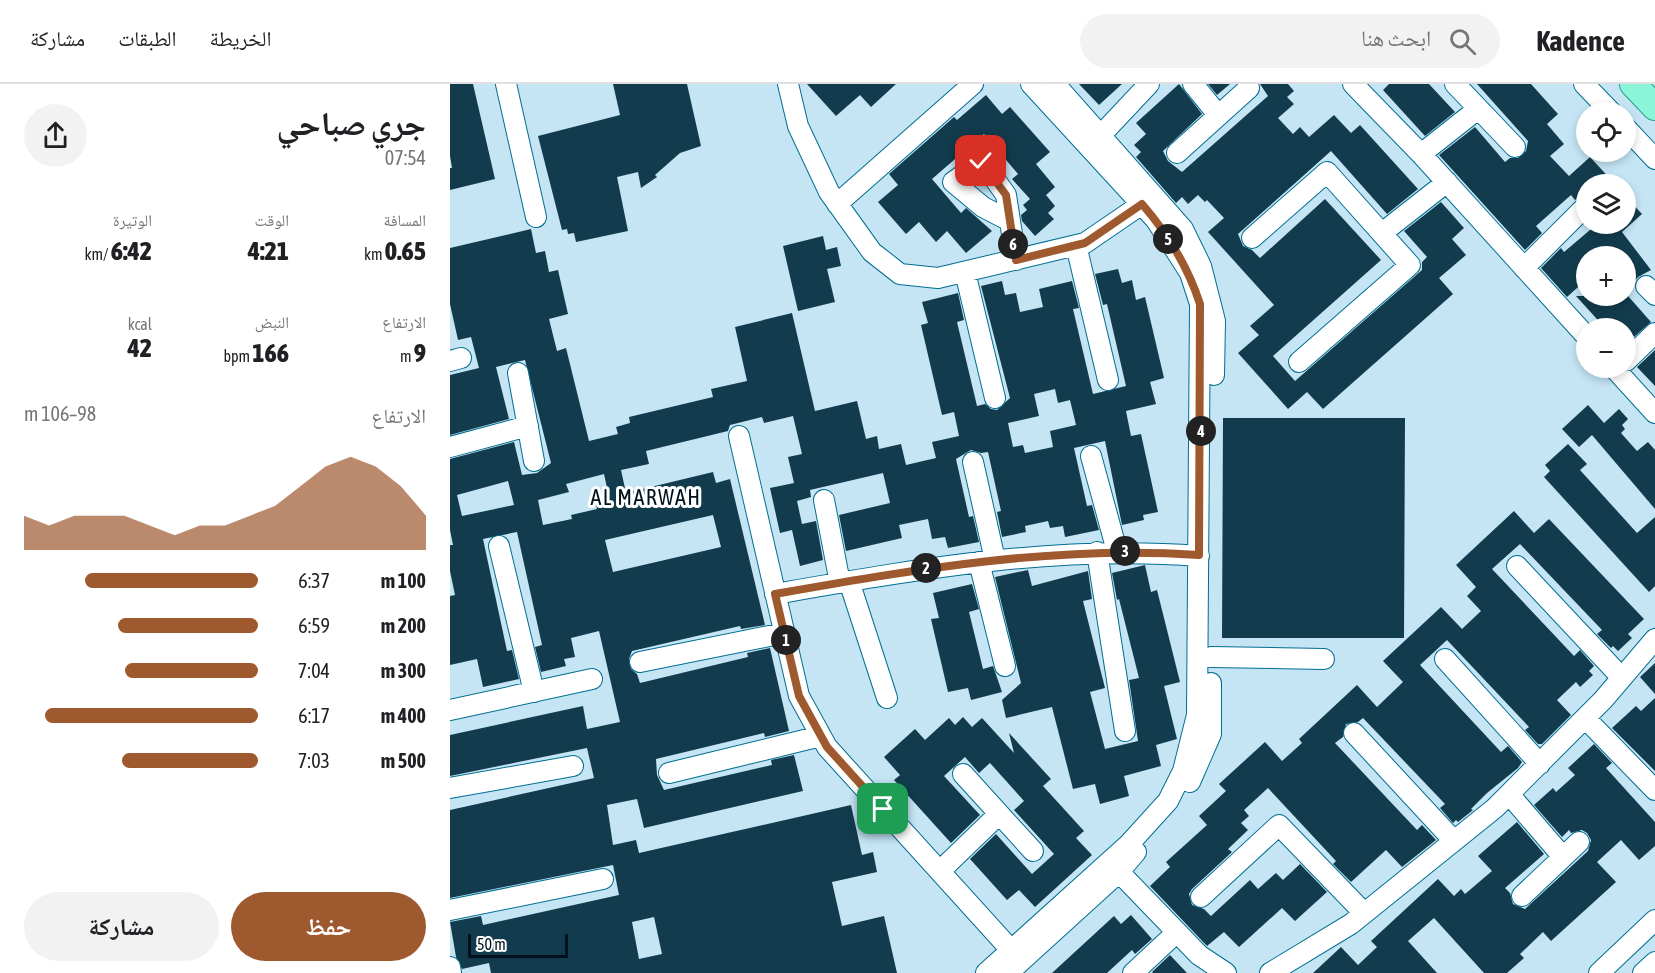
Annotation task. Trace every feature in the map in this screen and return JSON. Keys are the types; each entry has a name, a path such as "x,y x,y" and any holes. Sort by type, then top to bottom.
{"main road":[{"path":"1633,84 1655,107"}],"street":[{"path":"506,84 536,217"},
{"path":"788,84 798,126 829,192 872,252 900,274 938,278 1085,243 1142,204"},
{"path":"837,204 973,84"},
{"path":"986,973 1129,843 1168,801 1183,771 1197,715 1200,304 1190,273 1156,220 1031,84"},
{"path":"1008,973 1119,872 1183,799 1211,734 1215,321 1200,266 1183,230 1055,84"},
{"path":"1101,135 1149,84"},
{"path":"1193,84 1218,116"},
{"path":"1353,84 1447,182 1576,325"},
{"path":"1455,84 1515,147"},
{"path":"1584,84 1601,102"},
{"path":"1178,153 1249,88"},
{"path":"1421,154 1478,109"},
{"path":"1636,139 1655,159"},
{"path":"1252,238 1327,172 1410,265 1299,362"},
{"path":"1382,233 1447,182"},
{"path":"1524,268 1576,216"},
{"path":"1010,221 1016,260"},
{"path":"1076,245 1108,380"},
{"path":"965,272 995,398"},
{"path":"1636,350 1655,333"},
{"path":"518,373 534,461"},
{"path":"1628,378 1655,412"},
{"path":"450,447 528,426"},
{"path":"738,436 799,696 827,747 1011,950"},
{"path":"1091,456 1116,551"},
{"path":"973,462 1005,666"},
{"path":"824,500 844,582 887,698"},
{"path":"499,546 534,692"},
{"path":"775,594 923,568 987,561 1116,551 1199,555"},
{"path":"1097,552 1125,731"},
{"path":"1517,566 1622,678"},
{"path":"640,662 784,633"},
{"path":"1270,973 1364,914 1509,794 1585,718 1655,639"},
{"path":"1211,657 1324,659"},
{"path":"1445,660 1540,764"},
{"path":"450,710 592,679"},
{"path":"1585,718 1655,790"},
{"path":"1354,734 1454,841"},
{"path":"669,773 821,736"},
{"path":"450,788 573,766"},
{"path":"963,774 1033,851"},
{"path":"1509,794 1563,857"},
{"path":"940,871 999,814"},
{"path":"1202,897 1279,825 1364,914"},
{"path":"1522,896 1579,842"},
{"path":"1119,872 1199,955 1226,973"},
{"path":"450,910 603,879"},
{"path":"1599,973 1655,920"},
{"path":"1133,973 1176,933"},
{"path":"1643,973 1655,962"},
{"path":"450,967 452,973"}],"building":[{"path":"450,84 473,84 495,179 450,190 450,168 452,168"},
{"path":"613,84 687,84 701,146 680,153 655,175 657,177 641,188 638,172 617,177 628,231 576,242 574,233 568,234 567,229 562,230 538,136 620,115"},
{"path":"807,84 896,84 871,107 860,95 836,116"},
{"path":"1079,84 1122,84 1099,105"},
{"path":"1179,84 1202,114 1163,151 1168,161 1182,172 1268,96 1260,84 1288,84 1294,91 1287,97 1294,104 1278,118 1293,134 1300,127 1309,137 1334,115 1351,133 1360,125 1418,189 1387,214 1331,151 1238,234 1243,246 1252,250 1260,258 1325,199 1381,260 1273,356 1295,381 1422,270 1422,262 1427,257 1404,231 1441,202 1464,228 1452,239 1466,255 1439,278 1453,294 1323,409 1307,392 1288,409 1238,353 1259,335 1250,326 1274,305 1208,232 1224,218 1207,200 1205,202 1198,195 1188,204 1182,197 1176,203 1136,157 1141,152 1134,145 1146,134 1136,123"},
{"path":"1208,84 1230,84 1217,95"},
{"path":"1389,84 1429,84 1455,112 1425,136 1383,90"},
{"path":"1477,84 1531,84 1558,114 1547,124 1564,144 1550,156 1569,176 1584,162 1595,162 1606,174 1576,174 1576,200 1571,195 1536,226 1542,233 1525,250 1439,155 1475,127 1505,162 1510,158 1518,158 1526,151 1528,141"},
{"path":"986,95 1002,114 1010,107 1050,152 1036,164 1055,187 1046,195 1055,206 1048,213 1054,219 1035,236 1022,221 1021,215 1027,210 1023,205 1030,199 1012,179 1018,174 984,134 932,179 961,213 966,208 992,231 966,253 947,231 936,242 919,222 906,234 878,202 898,185 889,174 954,117 957,120"},
{"path":"1636,208 1642,214 1636,219"},
{"path":"531,229 536,253 545,251 549,272 558,270 568,314 549,319 557,351 566,348 589,441 618,434 616,427 630,423 629,417 713,397 711,389 747,381 735,327 792,313 815,411 857,401 866,439 877,436 879,449 901,444 906,465 936,458 932,442 959,436 954,412 942,415 921,325 928,323 922,302 958,293 964,320 957,322 977,406 985,404 997,410 1010,398 981,286 1002,281 1005,295 1016,293 1020,312 1043,307 1039,289 1072,281 1079,308 1073,309 1093,394 1126,386 1107,304 1103,305 1095,274 1118,269 1122,283 1132,280 1136,300 1145,297 1164,378 1150,382 1156,404 1126,411 1131,436 1141,434 1158,512 1143,515 1144,520 1122,525 1105,441 1074,448 1087,506 1092,505 1099,530 1065,537 1063,526 1050,528 1048,521 1025,526 1026,532 1002,537 997,512 1001,511 988,452 981,453 971,450 956,459 969,517 973,516 979,542 948,548 945,537 932,539 928,519 899,525 902,538 846,551 839,515 890,503 883,473 810,490 811,497 797,501 802,524 816,521 823,560 800,566 792,530 780,533 770,488 794,483 788,457 802,454 793,416 764,423 762,417 730,425 728,431 646,451 649,464 621,470 626,493 713,472 716,483 730,479 765,625 741,629 740,626 632,651 629,659 631,669 637,674 640,683 748,657 747,653 770,648 789,731 765,737 764,733 656,759 657,775 664,790 772,765 771,760 794,755 803,791 644,828 637,799 607,805 613,845 636,840 639,853 851,805 862,855 873,852 877,872 832,882 842,926 884,916 897,973 491,973 489,963 462,969 456,957 450,922 481,916 483,925 619,895 613,865 450,898 450,810 594,778 587,748 450,776 450,735 583,706 587,729 620,722 599,631 571,638 575,657 564,659 566,666 541,672 535,647 542,645 517,532 483,539 507,651 512,650 519,679 483,687 477,659 450,665 450,596 455,595 450,571 450,545 453,545 450,530 450,459 514,442 522,475 537,473 551,463 525,360 496,367 509,419 450,435 450,375 479,368 471,337 458,340 450,304 450,248","holes":["1055,389 1058,403 1070,400 1076,425 1050,431 1053,447 1025,453 1023,445 1013,447 1008,423 1039,416 1034,394","604,474 609,497 595,500 597,509 571,515 572,519 543,525 538,500 569,492 566,484","508,481 514,505 462,516 457,495","713,515 721,547 613,572 605,540","654,917 662,954 639,959 632,922"]},
{"path":"1585,234 1624,234 1633,246 1576,246 1576,289 1567,297 1541,268 1561,248 1564,252"},
{"path":"823,236 826,250 837,247 841,266 827,269 835,302 798,311 783,246"},
{"path":"1636,250 1651,270 1636,279"},
{"path":"1636,305 1651,322 1636,335 1636,318 1596,318 1585,306"},
{"path":"1655,350 1655,386 1637,367"},
{"path":"1588,405 1604,423 1619,409 1628,419 1622,425 1625,429 1621,433 1637,451 1648,442 1655,450 1655,509 1592,435 1579,447 1562,429"},
{"path":"1223,418 1405,418 1404,638 1222,638"},
{"path":"1568,444 1587,464 1580,470 1637,533 1655,517 1655,586 1649,592 1544,477 1550,471 1545,465"},
{"path":"1514,511 1534,533 1549,519 1644,619 1628,634 1632,638 1618,651 1613,646 1611,648 1597,634 1602,630 1520,544 1492,569 1574,656 1580,650 1594,666 1589,671 1593,675 1580,687 1576,682 1557,700 1571,715 1542,744 1538,744 1525,730 1529,727 1447,640 1420,665 1501,752 1508,746 1522,762 1518,768 1487,793 1471,809 1473,810 1458,822 1456,820 1453,823 1440,808 1445,804 1363,718 1358,722 1346,724 1343,737 1335,743 1417,830 1422,825 1436,840 1402,867 1386,850 1351,882 1333,864 1336,861 1268,788 1244,810 1249,816 1241,823 1248,830 1228,849 1232,852 1192,889 1189,894 1192,905 1204,909 1211,916 1250,880 1258,889 1276,873 1283,880 1300,864 1327,892 1295,921 1282,908 1239,947 1224,932 1207,946 1150,886 1170,867 1166,862 1207,825 1199,816 1226,791 1219,784 1265,742 1282,761 1302,743 1299,739 1357,685 1377,707 1403,682 1383,661 1441,607 1462,629 1481,611 1467,596 1476,587 1456,565"},
{"path":"1145,565 1151,592 1157,590 1180,682 1164,686 1177,739 1156,745 1161,766 1124,776 1129,796 1100,804 1095,784 1073,789 1052,707 1006,718 1002,700 1021,683 995,577 1028,570 1032,586 1088,571 1092,599 1083,601 1105,688 1090,692 1105,749 1138,741 1129,680 1139,678 1119,599 1117,600 1112,573"},
{"path":"972,584 979,609 969,612 983,669 993,666 1002,692 971,700 968,688 948,692 931,619 939,618 933,593"},
{"path":"1655,663 1655,694 1640,677"},
{"path":"1655,698 1655,771 1612,728 1636,706 1641,711"},
{"path":"963,717 972,727 982,718 1014,753 1009,733 1051,779 1043,786 1084,831 1076,838 1092,855 1035,907 1019,890 1007,900 970,859 996,834 1032,874 1054,854 1014,810 1024,801 990,763 979,773 965,757 944,776 980,815 951,843 894,780 900,775 884,757 915,729 925,740 949,718 955,725"},
{"path":"1594,744 1612,763 1606,768 1655,822 1655,846 1639,860 1621,840 1597,862 1616,882 1551,941 1543,932 1520,954 1524,958 1507,973 1484,973 1434,918 1408,941 1437,973 1313,973 1341,947 1358,965 1377,947 1371,941 1438,879 1454,896 1461,889 1465,894 1492,871 1478,856 1517,822 1544,854 1505,888 1510,893 1513,904 1525,909 1588,851 1591,840 1587,833 1582,830 1571,833 1569,830 1562,837 1534,805 1553,788 1556,792 1575,775 1568,768"},
{"path":"1131,915 1152,939 1135,954 1132,950 1107,973 1052,973 1114,916 1121,924"},
{"path":"1170,955 1187,973 1152,972"}],"district":[{"name":"AL MARWAH","path":"646,497"}],"route":[{"path":"883,809 827,747 799,696 775,594 923,568 1062,553 1135,551 1199,555 1202,385 1200,304 1190,273 1156,220 1142,204 1085,243 1016,260 1006,195 981,161"}]}
